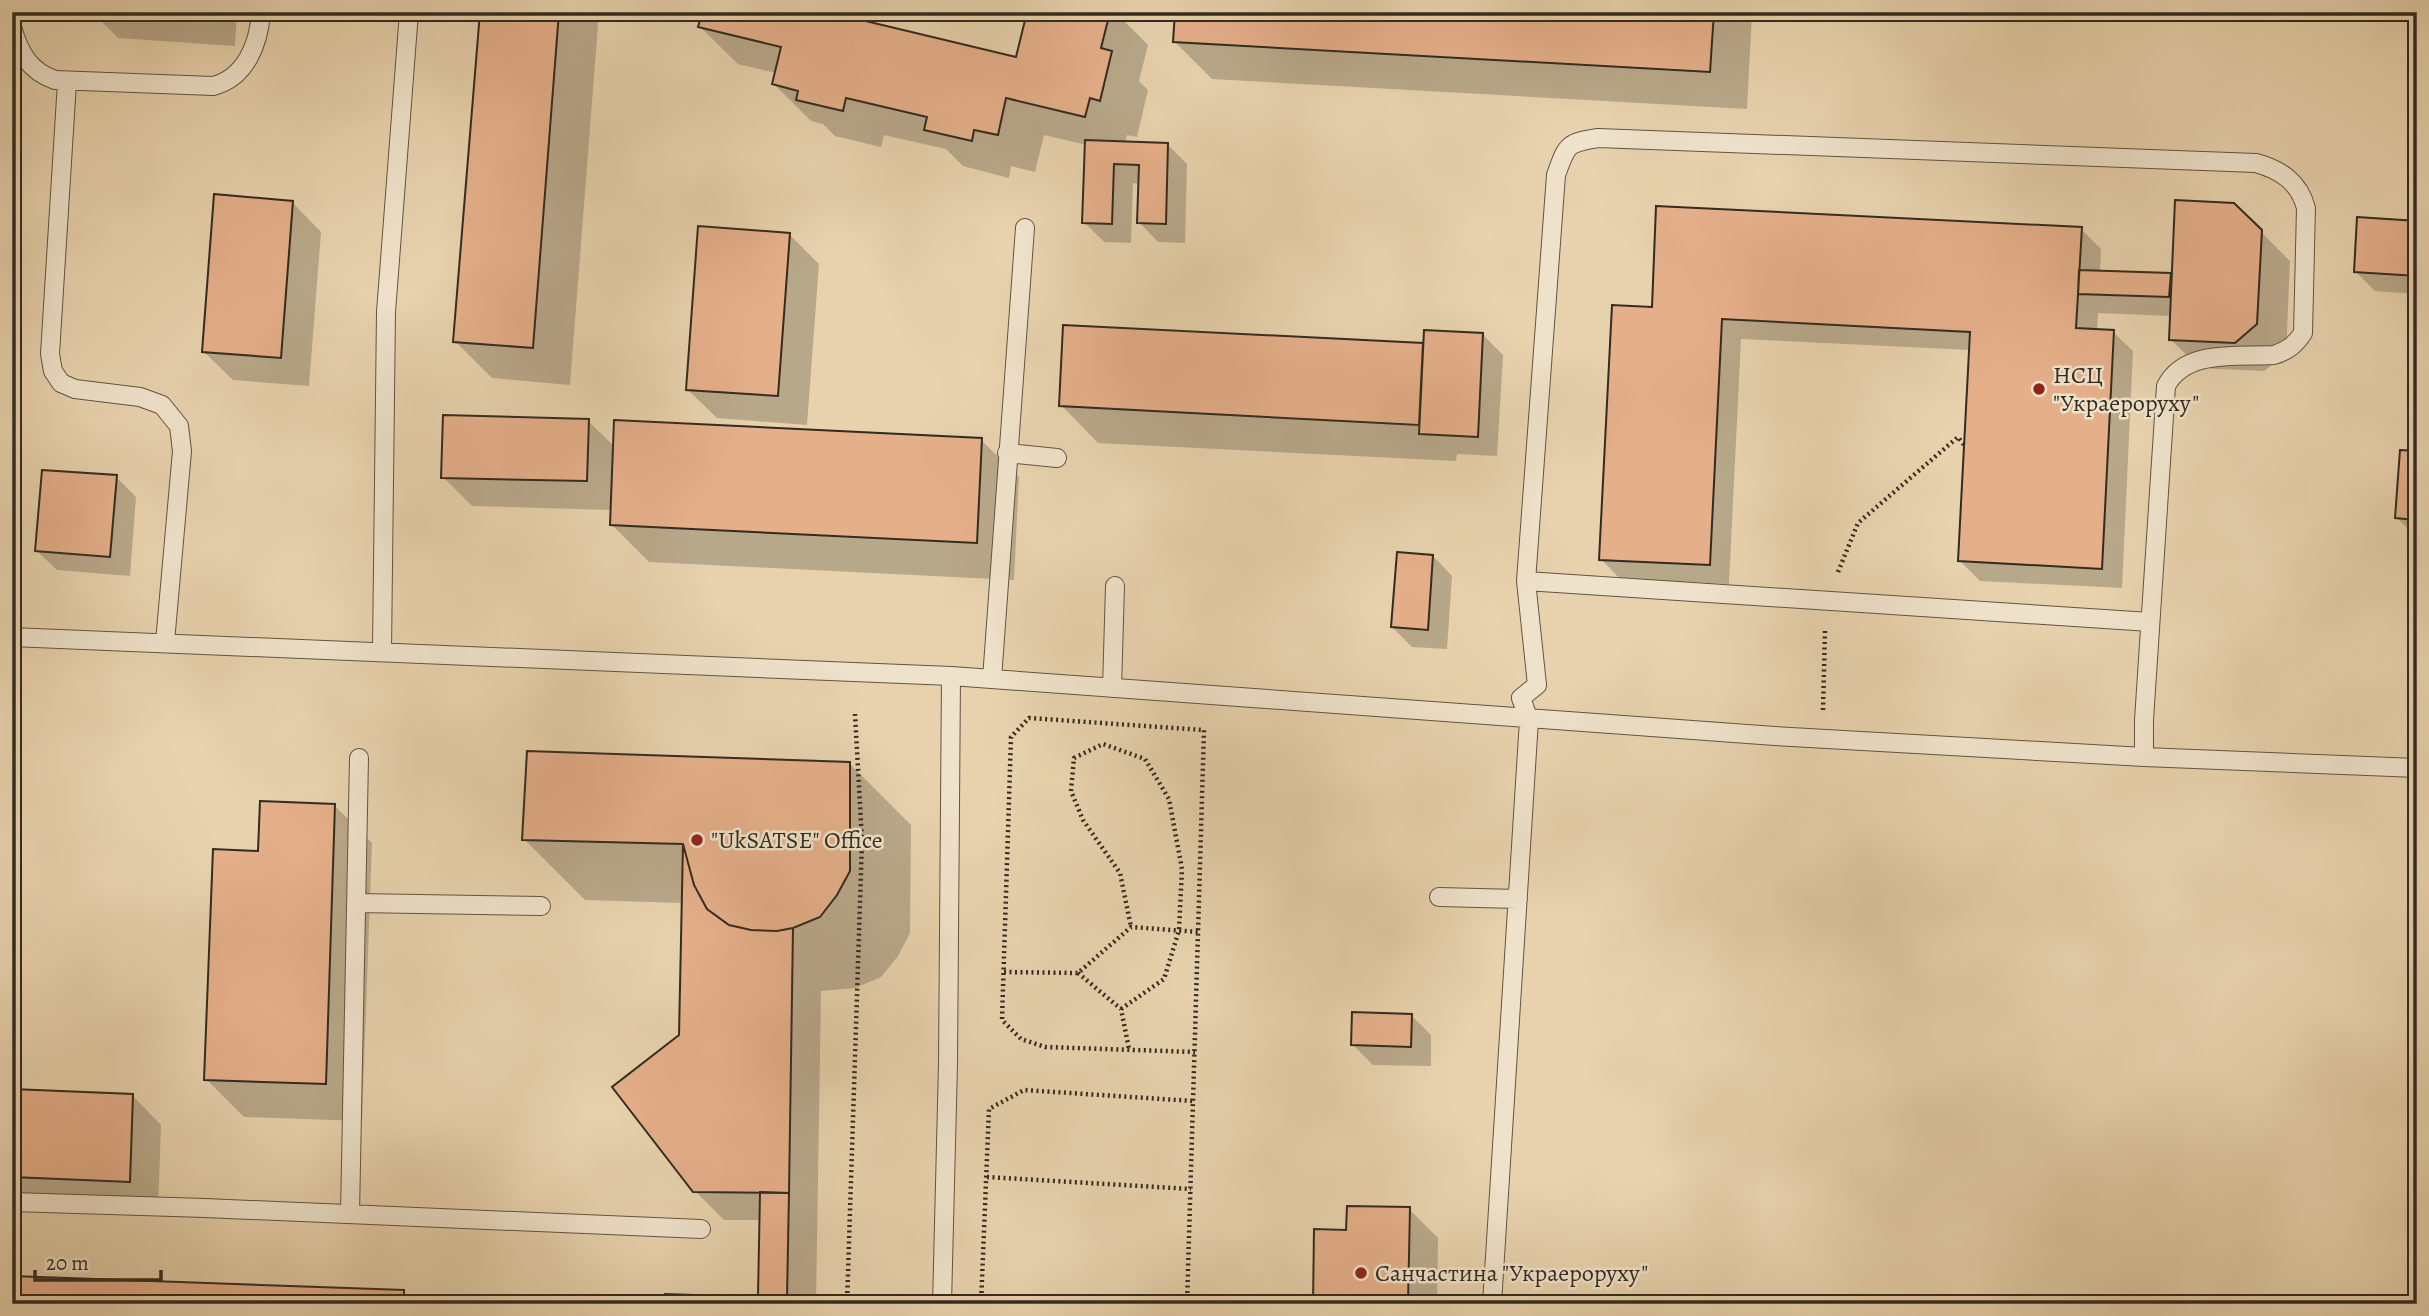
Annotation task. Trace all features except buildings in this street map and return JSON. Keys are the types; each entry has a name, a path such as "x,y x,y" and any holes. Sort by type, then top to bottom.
{"lane":[{"path":"12,27 22,54 42,76 67,82 213,86 225,83 242,70 255,47 261,12"},
{"path":"382,651 386,312 409,12"},
{"path":"67,82 50,354 52,371 61,383 75,388 140,397 162,405 178,426 182,452 165,642"},
{"path":"1492,1304 1529,720 1521,698 1537,685 1526,581 1556,175 1564,152 1574,141 1598,138 2256,163 2293,181 2302,193 2306,208 2303,333 2293,346 2284,352 2193,360 2177,370 2166,386 2163,399 2144,757"},
{"path":"992,679 1025,228"},
{"path":"1007,453 1057,458"},
{"path":"1526,581 2150,622"},
{"path":"1112,688 1115,586"},
{"path":"12,637 951,676 1529,720 2144,757 2417,768"},
{"path":"943,1304 951,676"},
{"path":"350,1214 359,758"},
{"path":"1439,897 1518,899"},
{"path":"356,903 541,906"},
{"path":"12,1202 701,1229"}],"path":[{"path":"1958,437 1964,445"},
{"path":"847,1304 862,841 855,714"},
{"path":"1187,1304 1199,932 1204,730 1029,718 1011,737 1002,1020 1021,1039 1045,1047 1195,1052"},
{"path":"1121,1009 1164,979 1179,930 1182,869 1169,799 1145,759 1103,744 1074,758 1071,791 1083,820 1120,873 1131,927"},
{"path":"850,841 862,841"},
{"path":"1078,973 1131,927 1199,932"},
{"path":"1004,972 1078,973 1121,1009 1129,1049"},
{"path":"982,1304 989,1109 1024,1090 1193,1101"},
{"path":"987,1177 1191,1189"}],"place":[{"name":"НСЦ \"Украероруху\"","path":"2039,389"},
{"name":"\"UkSATSE\" Office","path":"697,840"},
{"name":"Санчастина \"Украероруху\"","path":"1361,1273"}]}
